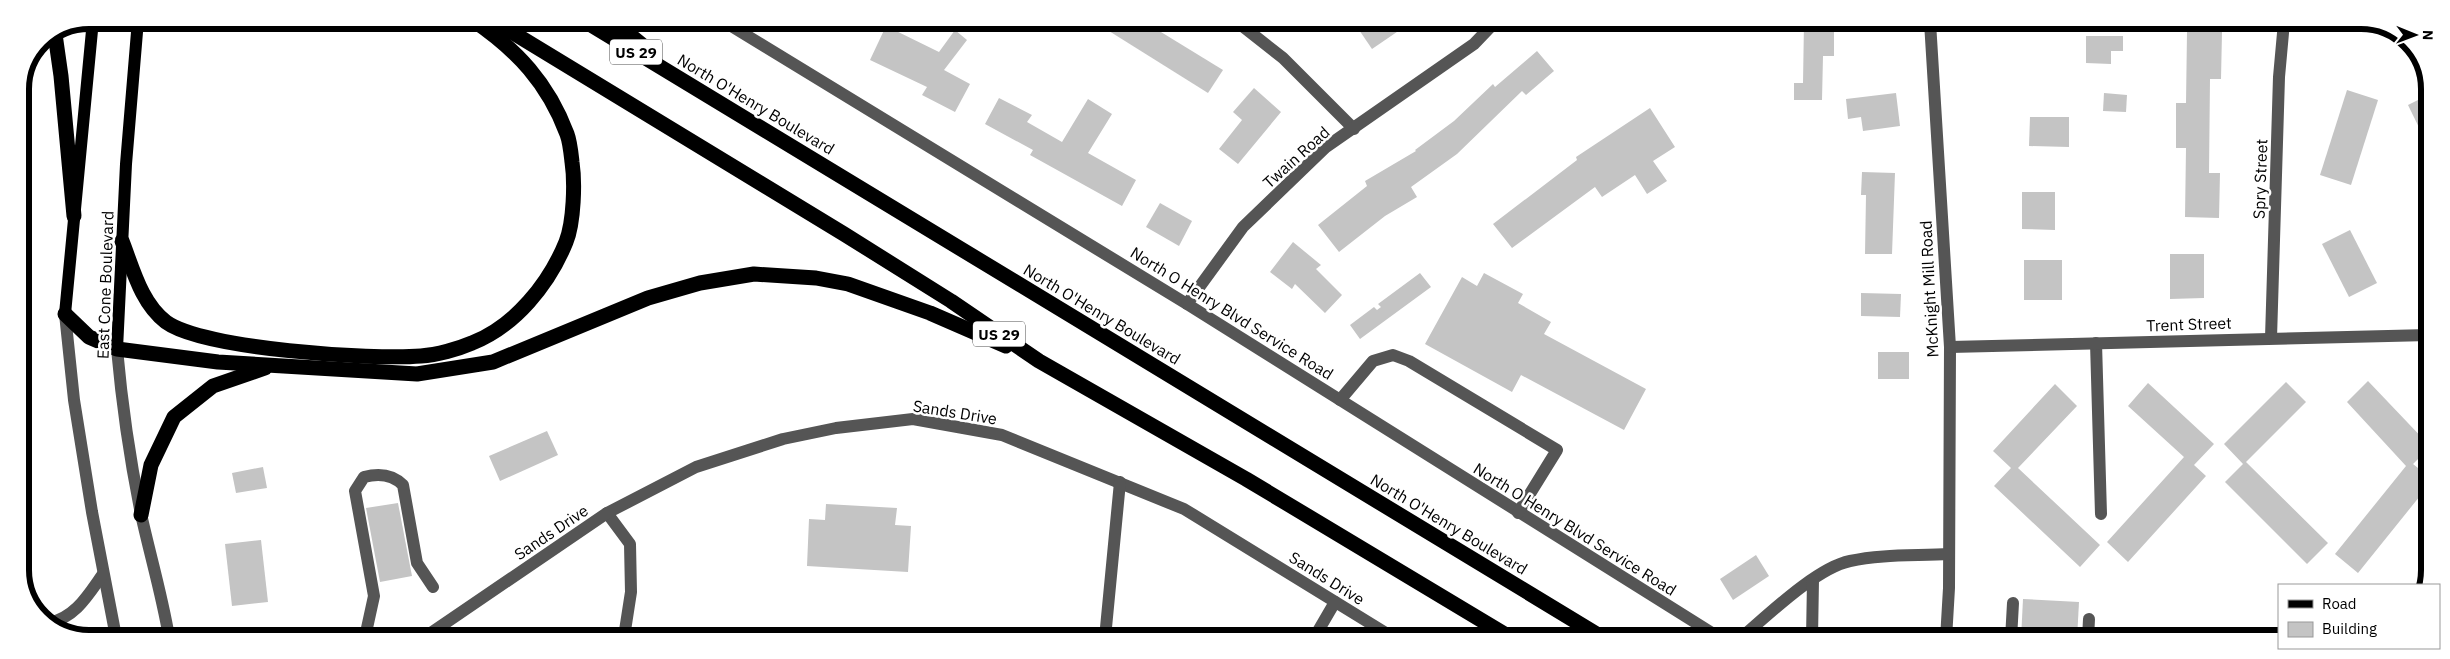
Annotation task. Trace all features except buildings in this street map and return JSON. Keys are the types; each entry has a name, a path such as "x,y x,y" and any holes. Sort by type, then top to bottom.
{"highway":[{"path":"122,241 145,298 166,322 196,336 264,347 380,357 424,356 473,343 511,320 540,291 567,240 575,183 568,136 547,91 521,58 484,29"},
{"name":"US 29","path":"507,29 861,244 951,301 1039,361 1246,479 1498,630"},
{"name":"North O'Henry Boulevard","path":"598,29 1590,630"},
{"path":"624,29 690,84"},
{"path":"55,39 61,76 74,216"},
{"path":"65,314 88,336 116,349 218,362 417,374 493,362 648,298 700,284 754,274 816,278 848,284 930,313 1039,361"},
{"path":"141,514 151,465 174,417 213,386 272,365"}],"main road":[{"name":"East Cone Boulevard","path":"65,314 92,29"},
{"name":"East Cone Boulevard","path":"116,349 137,29"}],"street":[{"name":"North O Henry Blvd Service Road","path":"740,29 1187,304 1707,630"},
{"path":"1246,29 1283,58 1354,129"},
{"name":"Twain Road","path":"1187,304 1243,227 1326,147 1474,44 1488,29"},
{"name":"McKnight Mill Road","path":"1930,29 1950,347 1949,554 1946,630"},
{"name":"Spry Street","path":"2271,338 2280,77 2283,29"},
{"name":"East Cone Boulevard","path":"65,314 74,400 103,574 115,630"},
{"name":"Trent Street","path":"1950,347 2421,335"},
{"path":"2096,343 2101,514"},
{"name":"East Cone Boulevard","path":"116,349 123,412 141,514 168,630"},
{"path":"1340,400 1373,361 1394,355 1409,361 1556,450 1518,513"},
{"name":"Sands Drive","path":"436,630 607,513 696,467 783,439 836,428 913,419 1002,435 1184,509 1381,630"},
{"path":"367,628 374,596 355,491 364,477 374,474 394,477 403,485 418,562 433,588"},
{"path":"1105,630 1120,482"},
{"path":"607,513 630,544 631,592 625,630"},
{"path":"1750,630 1787,598 1829,569 1848,561 1949,554"},
{"path":"57,621 80,606 103,574"},
{"path":"1812,630 1813,580"},
{"path":"1319,630 1335,602"},
{"path":"2012,630 2013,604"},
{"path":"2089,630 2090,619"}]}
